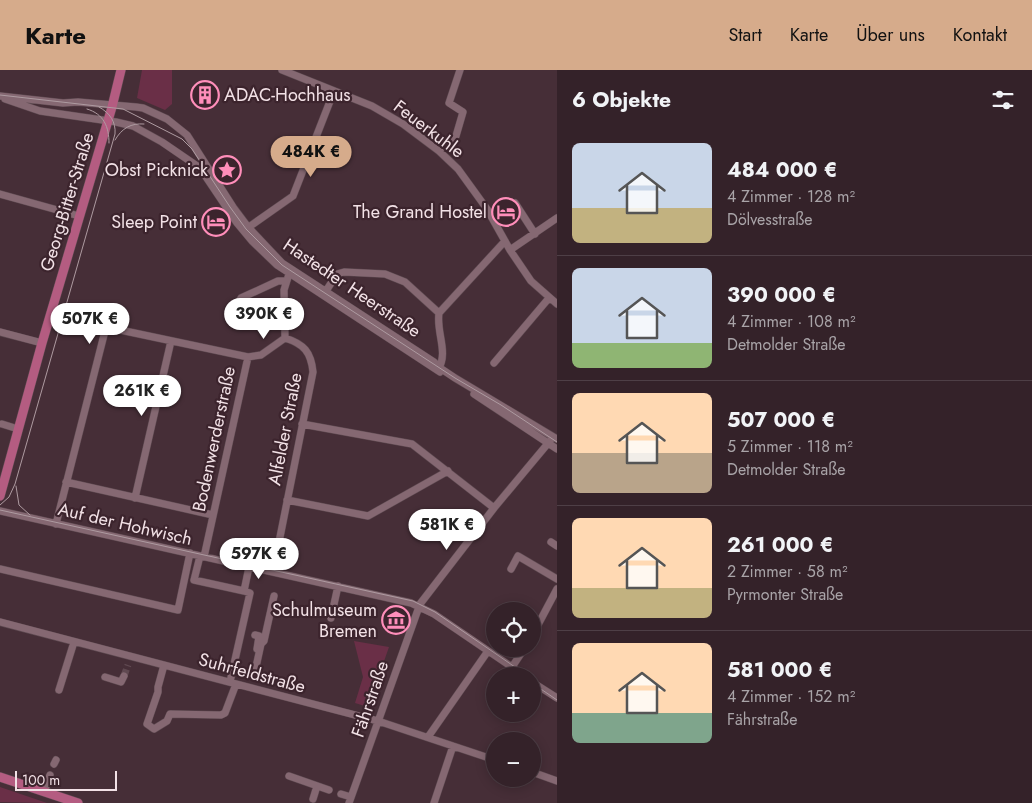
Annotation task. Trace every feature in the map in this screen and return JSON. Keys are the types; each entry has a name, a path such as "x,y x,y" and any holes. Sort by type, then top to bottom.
{"main road":[{"name":"Georg-Bitter-Straße","path":"0,496 42,343 113,105 121,70"},
{"path":"0,777 78,803"}],"street":[{"name":"Feuerkuhle","path":"282,70 372,106 402,124 439,151 458,169 482,201 510,250 531,281 557,304"},
{"path":"439,151 456,136 463,112 449,103 460,70"},
{"path":"246,229 292,196 334,91"},
{"name":"Hastedter Heerstraße","path":"0,96 63,103 78,102 143,108 167,119 180,129 199,152 246,229 282,263 324,294 439,370 553,439 557,449"},
{"name":"Hastedter Heerstraße","path":"0,96 40,111 108,120 133,126 162,142 200,168 246,229 288,278 324,294"},
{"path":"0,194 79,216"},
{"path":"515,203 535,234"},
{"path":"510,250 557,218"},
{"path":"439,370 443,361 443,354 438,320 439,313 505,241"},
{"path":"324,294 337,274 344,272 385,274 405,282 439,313"},
{"path":"236,308 241,298 288,278"},
{"path":"56,524 106,327 248,357 261,355 285,338 284,290 288,278"},
{"path":"494,362 549,298"},
{"path":"0,332 42,343"},
{"name":"Alfelder Straße","path":"272,572 313,372 308,352 297,342 285,338"},
{"path":"134,498 171,341"},
{"name":"Bodenwerderstraße","path":"244,591 194,580 213,515 248,357"},
{"path":"2,424 18,429"},
{"path":"302,424 412,444 494,508"},
{"name":"Fährstraße","path":"350,800 420,606 494,508 553,439"},
{"path":"287,500 368,516 448,471"},
{"path":"66,482 213,515"},
{"name":"Auf der Hohwisch","path":"0,511 404,600 434,614 486,650"},
{"path":"0,569 178,610 190,553"},
{"path":"511,569 518,556 557,579"},
{"path":"164,665 158,692 147,724 154,729 167,721 170,714 225,713 233,683 250,593 244,591 249,566"},
{"path":"331,618 338,586"},
{"path":"541,619 557,589"},
{"path":"255,635 259,636 255,667 261,644 264,641 274,596"},
{"name":"Suhrfeldstraße","path":"0,622 378,721 486,757"},
{"path":"59,690 74,642"},
{"path":"428,737 486,654"},
{"path":"128,665 131,656"},
{"name":"Auf der Hohwisch","path":"497,657 512,667"},
{"path":"512,667 519,657"},
{"path":"106,677 120,682 124,676"},
{"path":"541,688 557,698"},
{"path":"434,803 454,746"},
{"path":"44,792 50,775"},
{"path":"541,775 557,781"},
{"path":"289,776 329,790"},
{"path":"313,799 318,786"},
{"path":"341,794 350,800"}],"shaded area":[{"path":"142,70 172,70 172,104 165,110 137,98"},
{"path":"354,641 389,647 368,707 355,703 363,677"},
{"path":"0,787 47,803 0,802"}],"tunnel":[{"path":"124,676 128,665"},
{"path":"250,679 253,667"}],"tram line":[{"path":"0,95 123,109 182,139 192,149 246,229 282,265 557,442"},
{"path":"0,505 9,497 15,484 115,134 112,118 99,107"},
{"path":"87,109 98,114 104,122 107,127 109,143"},
{"path":"115,140 127,127 135,124 144,124"},
{"path":"16,486 19,505 30,515"},
{"path":"0,510 413,601 435,612 515,667"},
{"path":"541,689 557,700"}],"place":[{"name":"ADAC-Hochhaus","path":"205,95"},
{"name":"Obst Picknick","path":"227,170"},
{"name":"The Grand Hostel","path":"506,212"},
{"name":"Sleep Point","path":"216,222"},
{"name":"Schulmuseum Bremen","path":"396,620"}]}
